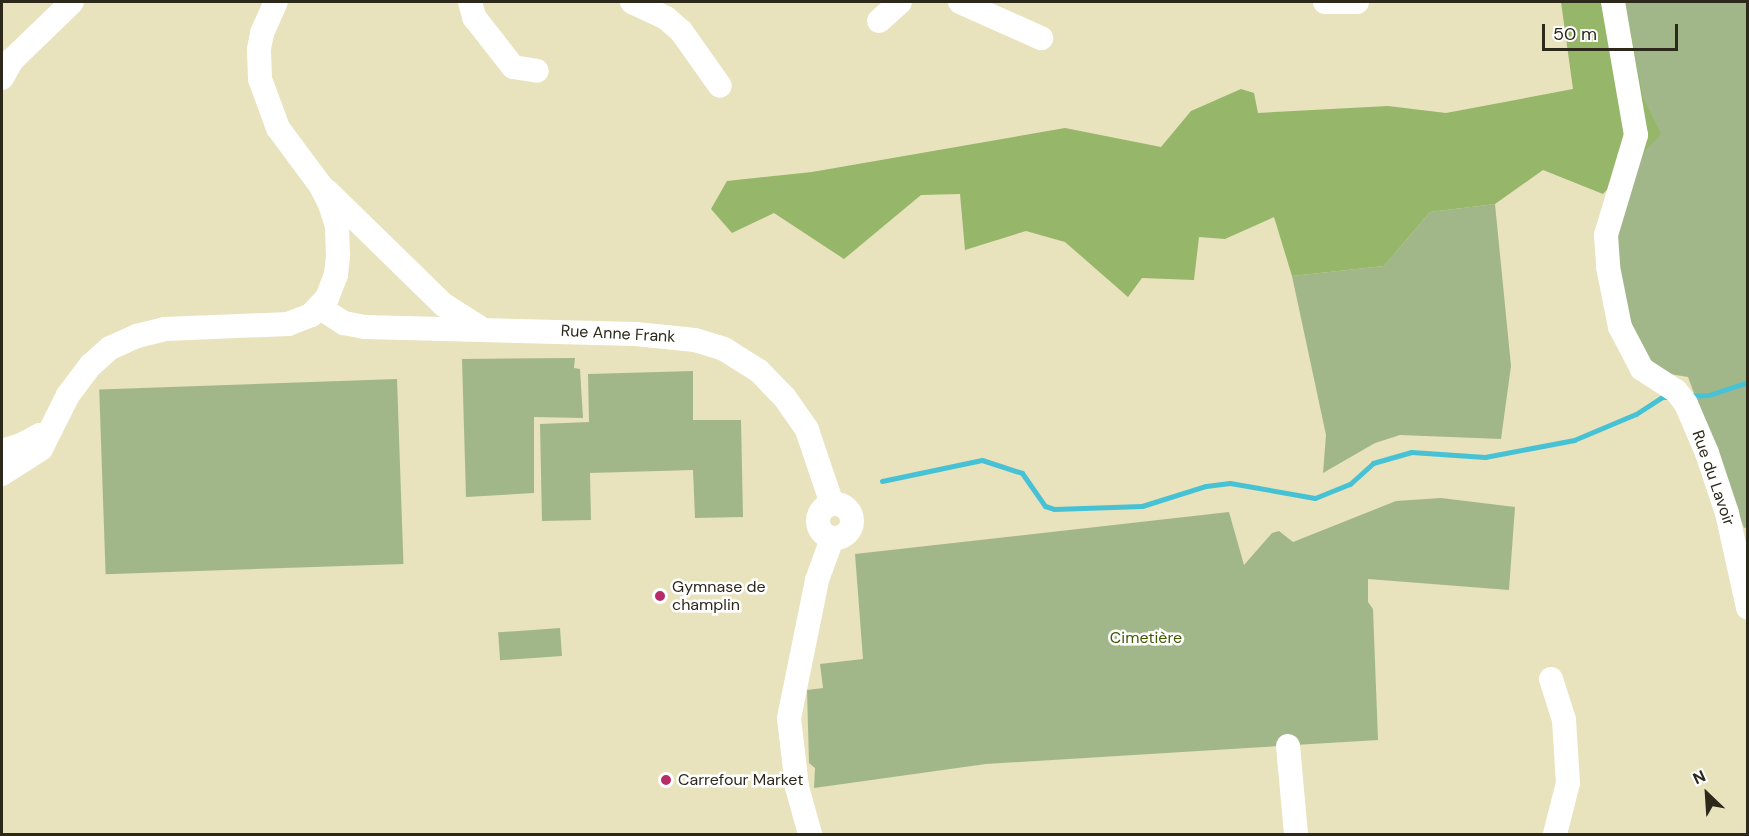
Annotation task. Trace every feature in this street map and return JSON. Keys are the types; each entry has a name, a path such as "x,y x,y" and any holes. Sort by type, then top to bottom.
{"street":[{"path":"2,78 12,60 72,2"},
{"path":"276,2 266,19 259,49 260,79 278,128 321,186 444,305 482,329"},
{"path":"470,2 474,16 513,67 537,71"},
{"path":"632,2 666,18 681,31 720,86"},
{"path":"960,2 1041,38"},
{"path":"1325,2 1357,2"},
{"name":"Rue du Lavoir","path":"1613,2 1636,135 1606,235 1620,327 1642,369 1676,391 1707,453 1727,513 1748,609"},
{"path":"2,474 41,449 68,395 91,365 110,348 137,336 165,329 288,324 311,315 331,289 338,256 337,226 321,186"},
{"name":"Rue Anne Frank","path":"319,307 344,323 365,327 662,335 695,340 724,349 759,371 785,398 807,430 832,504 822,509 818,524 822,534 832,539 817,580 789,718 796,787 810,834"},
{"path":"2,451 21,445 48,431"},
{"path":"1551,679 1564,720 1568,783 1555,834"},
{"path":"1288,746 1296,834"}],"green space":[{"path":"1561,2 1625,2 1643,97 1661,134 1603,194 1543,170 1495,204 1430,212 1384,266 1292,276 1274,217 1225,239 1199,237 1194,280 1142,278 1128,297 1065,242 1026,231 965,250 960,194 921,195 844,259 774,213 732,233 711,209 727,181 812,172 1065,128 1161,147 1191,111 1241,89 1254,93 1258,113 1388,106 1446,113 1573,89"},
{"path":"1583,2 1747,2 1748,527 1744,528 1688,377 1658,372 1640,353 1615,269 1615,223"},
{"path":"1495,204 1511,366 1501,439 1400,435 1375,443 1323,473 1326,435 1292,276 1384,266 1430,212"},
{"path":"575,358 574,368 580,369 583,418 534,417 534,493 466,497 462,359"},
{"path":"693,371 693,420 741,420 743,517 695,518 693,470 590,473 591,520 542,521 540,424 589,422 588,374"},
{"path":"397,379 403,564 106,574 99,389"},
{"name":"Cimetière","path":"1441,498 1515,507 1509,590 1368,579 1368,602 1373,609 1378,740 986,764 814,788 815,768 809,763 807,690 823,688 820,664 863,659 855,554 1229,512 1244,565 1272,533 1279,531 1293,542 1396,501"},
{"path":"560,628 562,656 500,660 498,632"}],"waterway":[{"path":"1688,396 1709,395 1748,382"},
{"path":"882,481 982,460 1022,473 1045,506 1054,509 1142,506 1206,486 1230,483 1315,498 1350,484 1373,463 1411,452 1485,457 1574,440 1636,414 1662,397 1670,397"}],"place":[{"name":"Gymnase de champlin","path":"660,596"},
{"name":"Carrefour Market","path":"666,780"}]}
